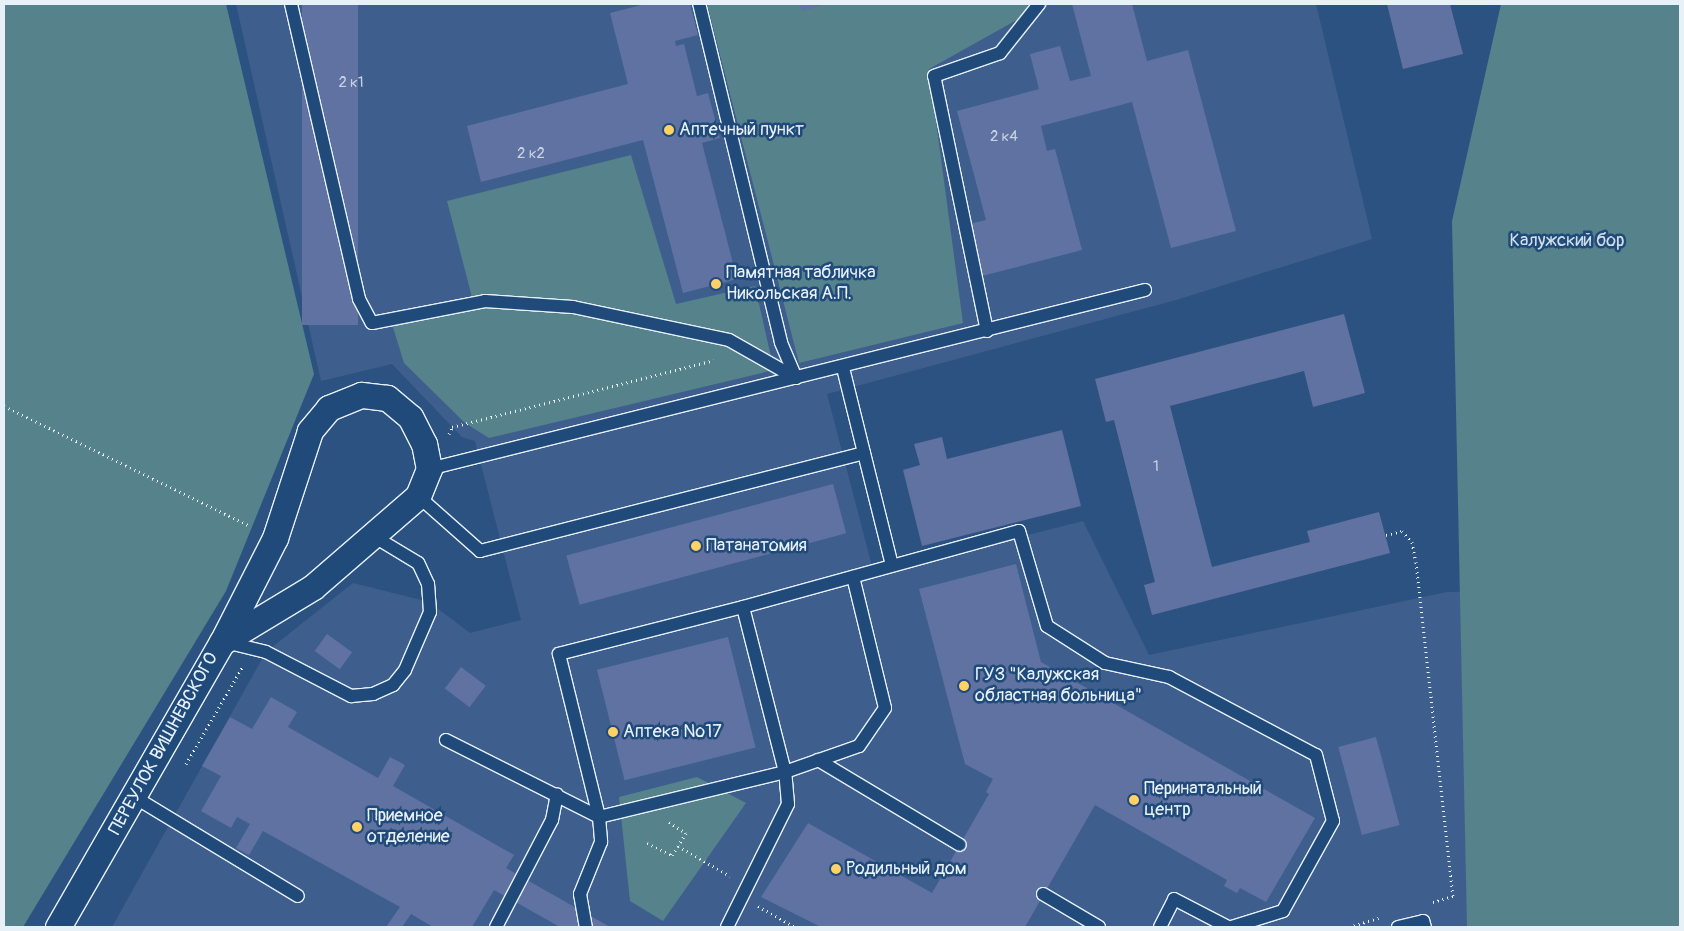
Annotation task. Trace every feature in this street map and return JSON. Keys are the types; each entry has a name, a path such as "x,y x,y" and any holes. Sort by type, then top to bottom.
{"street":[{"path":"222,642 276,538 310,431 329,408 361,395 387,398 410,417 424,444 429,469"},
{"name":"ПЕРЕУЛОК ВИШНЕВСКОГО","path":"58,927 136,798 222,642 314,587 418,496 429,469"}],"lane":[{"path":"291,4 357,290 372,323 485,301 573,307 729,340 796,378"},
{"path":"699,4 781,342 796,378"},
{"path":"987,331 934,76 1000,53 1039,4"},
{"path":"429,469 843,368 1145,290"},
{"path":"843,368 892,565"},
{"path":"418,496 480,551 864,453"},
{"path":"586,927 580,894 601,842 599,817 559,654 743,607 1019,531 1046,626 1105,664 1169,677 1316,755 1333,821 1283,911 1232,927"},
{"path":"222,642 266,652 351,696 372,694 393,685 405,670 430,612 428,584 418,563 373,536"},
{"path":"446,740 558,794 599,817 785,772 859,746 885,708 853,577"},
{"path":"727,927 788,804 785,772 743,607"},
{"path":"818,760 960,845"},
{"path":"496,927 552,820 558,794"},
{"path":"136,798 298,896"},
{"path":"1043,894 1099,927"},
{"path":"1160,927 1174,899 1228,927"},
{"path":"1398,927 1423,921 1425,927"}],"path":[{"path":"4,406 276,538"},
{"path":"1386,535 1402,531 1412,542 1416,562 1453,896 1425,905"},
{"path":"646,806 686,834 672,855 647,843"},
{"path":"678,846 794,927"},
{"path":"1350,927 1387,916"}],"shaded area":[{"path":"236,4 1316,4 1372,239 1176,300 827,394 874,574 1083,521 1149,655 1447,592 1680,586 1680,927 112,927 266,652 353,583 429,602 470,633 521,620 475,441 462,437 392,364 321,381"}],"green space":[{"path":"4,4 226,4 314,374 226,591 23,927 4,927"},
{"path":"707,4 1027,4 1029,13 929,69 963,323 799,363"},
{"name":"Калужский бор","path":"1501,4 1680,4 1680,927 1467,927 1452,221"},
{"path":"631,155 676,304 755,286 774,370 489,438 465,423 404,363 391,321 473,301 447,201"},
{"path":"697,777 746,803 663,921 630,901 619,797"}],"building":[{"path":"302,4 358,4 358,325 302,325"},
{"path":"645,4 690,4 698,35 675,41 676,46 684,44 697,96 708,93 720,138 702,143 737,279 683,293 643,140 481,182 467,126 628,84 610,13"},
{"path":"800,4 825,4 802,11"},
{"path":"1072,4 1132,4 1147,61 1188,50 1236,231 1171,248 1132,102 1041,126 1047,151 1055,149 1082,250 982,276 969,224 986,220 957,111 1039,89 1030,54 1060,46 1070,81 1091,76"},
{"path":"1387,4 1450,4 1463,54 1403,69"},
{"path":"1344,314 1365,393 1313,407 1304,371 1170,406 1212,567 1310,542 1307,531 1379,512 1390,553 1152,615 1144,585 1155,582 1114,420 1106,422 1095,379"},
{"path":"1062,430 1081,506 922,546 903,470 920,465 914,444 942,437 947,459"},
{"name":"Патанатомия","path":"833,484 846,533 580,605 566,555"},
{"path":"1016,564 1041,662 1315,818 1266,902 1240,888 1237,893 1224,886 1227,880 1095,805 1025,927 821,927 761,897 808,823 932,893 989,794 986,792 993,779 965,764 919,589"},
{"path":"327,634 352,652 340,669 315,651"},
{"path":"728,637 756,748 625,780 597,670"},
{"path":"461,667 486,686 470,707 445,689"},
{"name":"Приемное отделение","path":"271,697 297,712 288,727 378,778 390,757 405,765 393,786 514,855 506,868 610,927 560,927 494,890 472,927 433,927 411,914 402,927 386,927 400,907 263,831 249,855 236,848 250,824 237,817 231,828 201,811 221,776 202,766 230,717 252,729"},
{"path":"1376,737 1400,825 1362,835 1338,747"}],"place":[{"name":"Аптечный пункт","path":"669,130"},
{"name":"Памятная табличка Никольская А.П.","path":"716,284"},
{"name":"Патанатомия","path":"696,546"},
{"name":"ГУЗ \"Калужская областная больница\"","path":"964,686"},
{"name":"Аптека №17","path":"613,732"},
{"name":"Перинатальный центр","path":"1134,800"},
{"name":"Приемное отделение","path":"357,827"},
{"name":"Родильный дом","path":"836,869"}]}
